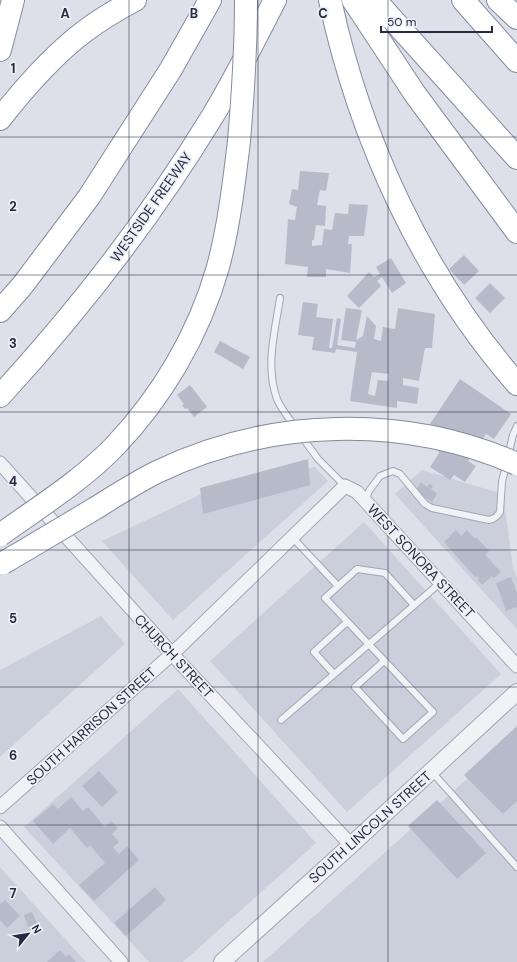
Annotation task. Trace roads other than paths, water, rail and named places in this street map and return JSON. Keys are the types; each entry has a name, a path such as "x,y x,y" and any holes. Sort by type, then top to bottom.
{"highway":[{"path":"0,50 5,37 13,0"},
{"path":"0,119 20,93 85,30 135,0"},
{"path":"0,310 22,286 89,197 171,69 210,0"},
{"path":"0,535 73,483 113,448 136,422 160,390 189,341 209,295 218,267 231,205 245,70 246,0"},
{"name":"WESTSIDE FREEWAY","path":"5,391 70,316 114,260 194,146 231,83 276,0"},
{"path":"330,0 361,110 387,176 402,209 431,263 450,294 477,334 517,384"},
{"path":"498,0 517,18"},
{"path":"365,1 517,158"},
{"path":"365,1 415,94 517,232"},
{"path":"467,5 517,61"},
{"path":"2,564 156,473 184,460 212,450 270,435 330,429 390,430 449,441 478,449 517,464"}],"street":[{"name":"CHURCH STREET","path":"0,463 172,654 351,845"},
{"name":"WEST SONORA STREET","path":"345,486 358,492 517,666"},
{"name":"SOUTH HARRISON STREET","path":"0,807 172,654 345,486"},
{"name":"SOUTH LINCOLN STREET","path":"222,962 517,692"},
{"path":"0,828 121,962"}],"lane":[{"path":"280,298 271,356 273,383 277,399 318,459 345,486"},
{"path":"365,501 369,491 380,476 393,471 400,474 425,504 432,508 492,520 497,517 500,512 502,482 513,435 517,426"},
{"path":"292,537 338,586"},
{"path":"384,661 355,687 403,739 432,712 325,598 358,569 386,573 414,605"},
{"path":"281,720 440,583"},
{"path":"334,674 314,652 347,622"},
{"path":"431,771 517,867"}]}
